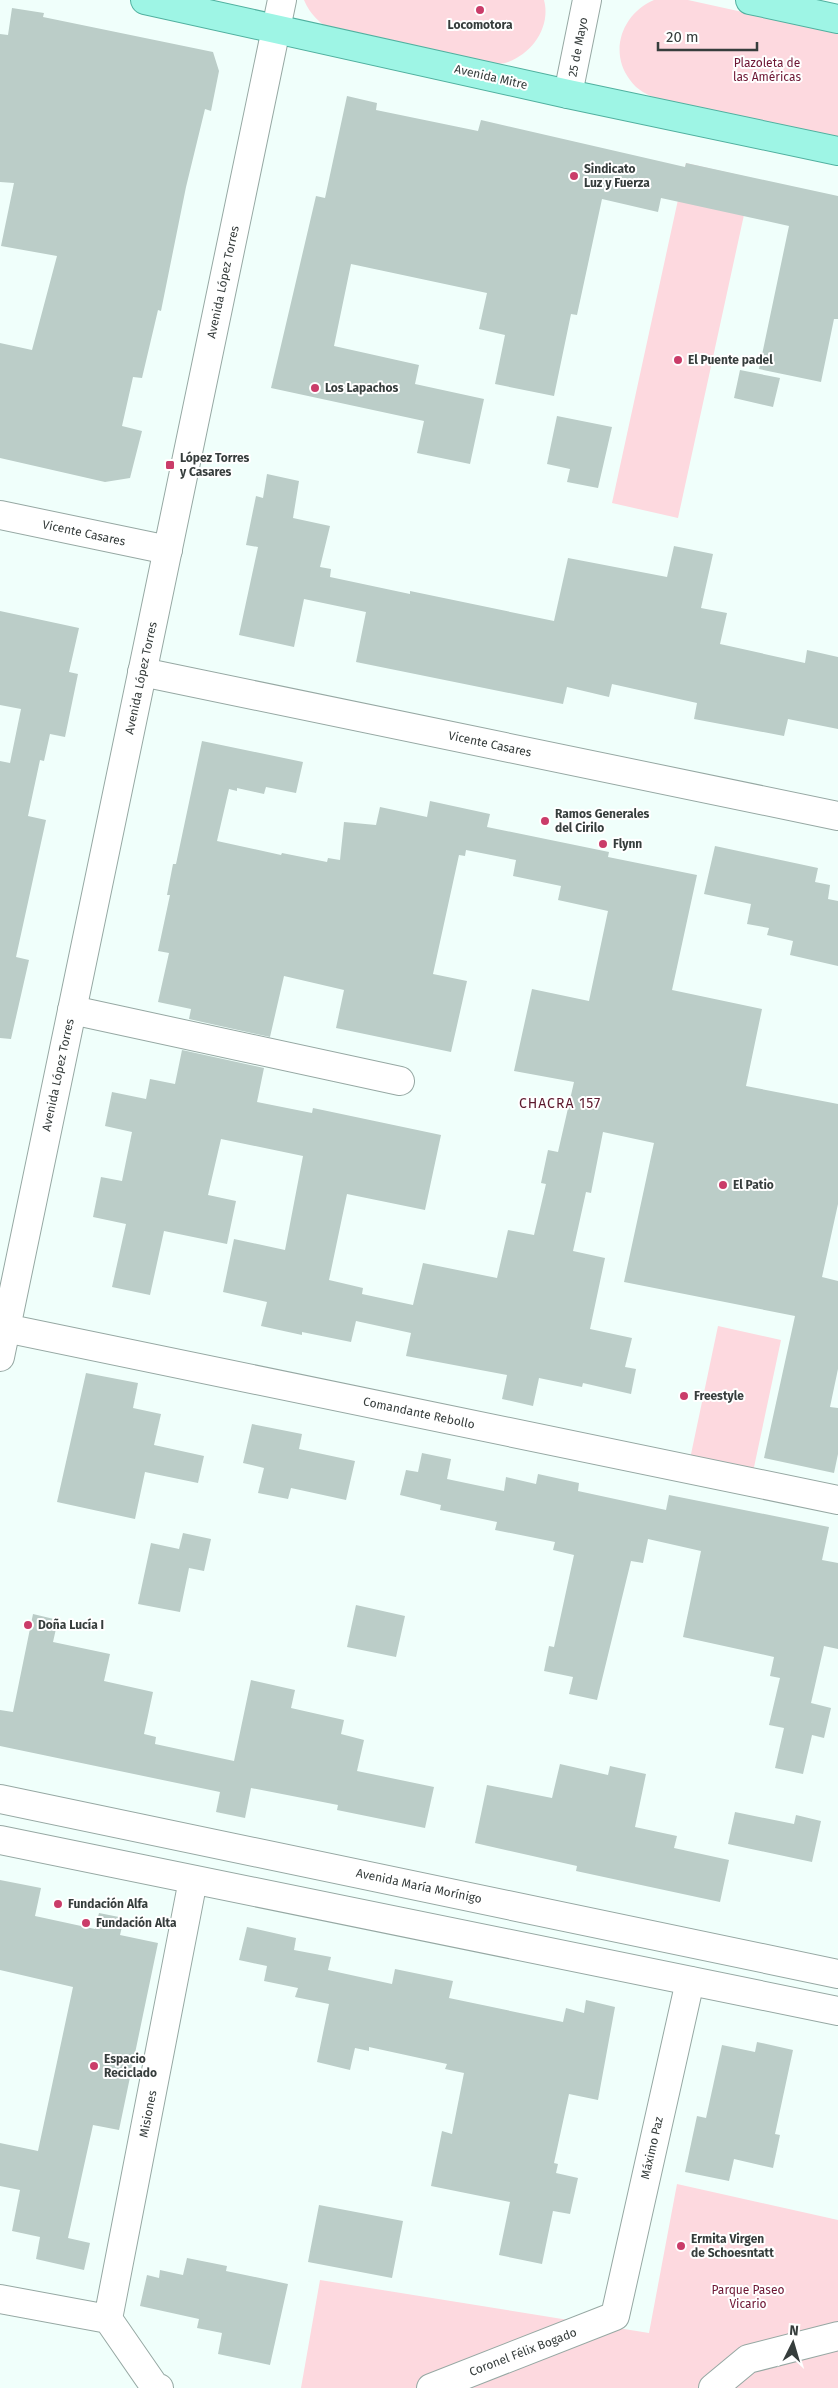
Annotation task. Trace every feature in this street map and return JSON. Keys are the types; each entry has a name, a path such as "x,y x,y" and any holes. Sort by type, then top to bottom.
{"main road":[{"name":"Avenida Mitre","path":"145,0 568,94 838,151"},
{"path":"750,0 838,19"}],"street":[{"name":"Avenida López Torres","path":"0,1357 3,1328 72,1010 282,0"},
{"name":"25 de Mayo","path":"568,94 587,0"},
{"name":"Vicente Casares","path":"0,515 168,550"},
{"name":"Vicente Casares","path":"142,672 838,816"},
{"path":"72,1010 400,1081"},
{"name":"Comandante Rebollo","path":"3,1328 838,1500"},
{"name":"Avenida María Morínigo","path":"0,1799 837,1969"},
{"path":"0,1840 838,2011"},
{"name":"Misiones","path":"108,2319 193,1880"},
{"name":"Máximo Paz","path":"615,2316 690,1981"},
{"path":"0,2298 108,2319 155,2387 159,2388"},
{"name":"Coronel Félix Bogado","path":"431,2388 615,2316"},
{"path":"713,2388 748,2359 838,2336"}],"green space":[{"path":"304,0 544,0 545,19 538,37 525,52 508,62 489,65 334,32 316,18"},
{"name":"Plazoleta de las Américas","path":"654,0 688,0 838,33 838,139 658,99 639,89 633,84 623,69 620,45 627,23 643,6"},
{"name":"El Puente padel","path":"686,163 752,178 678,518 612,503"},
{"path":"718,1326 781,1340 753,1472 690,1459"},
{"name":"Parque Paseo Vicario","path":"677,2184 838,2220 838,2388 301,2388 320,2280 649,2333"}],"building":[{"path":"12,8 44,13 43,17 213,52 219,71 211,111 205,109 186,187 161,311 158,310 142,378 133,377 122,426 142,431 130,478 105,482 0,458 0,343 32,350 57,256 1,246 14,183 0,182 0,34 8,35"},
{"path":"347,96 377,103 376,110 478,131 481,120 685,167 686,163 838,196 838,319 834,319 821,382 759,369 789,226 661,198 658,212 602,199 577,315 571,314 554,396 495,384 505,335 479,329 487,293 351,264 334,346 419,365 415,384 484,399 470,464 417,453 424,421 271,388 316,196 325,198"},
{"path":"740,370 780,378 773,407 734,398"},
{"path":"557,416 612,427 598,488 567,482 570,469 547,464"},
{"path":"267,474 299,481 293,518 330,526 320,567 331,569 330,577 410,594 410,591 554,621 568,558 667,577 674,546 713,554 701,608 727,613 720,644 805,663 807,650 838,657 838,729 788,719 784,736 694,719 697,703 612,684 609,697 567,687 563,704 356,662 366,612 304,599 294,647 239,635 258,547 246,545 256,496 263,498"},
{"path":"0,611 79,628 69,672 78,674 65,737 50,734 44,761 40,760 28,816 46,820 16,957 29,960 11,1039 0,1038 0,761 10,763 21,709 0,705"},
{"path":"202,741 303,762 296,793 266,787 264,794 237,788 237,791 229,789 217,841 281,855 282,853 327,862 328,858 340,860 344,822 376,825 380,807 427,817 430,801 490,814 487,827 609,852 608,857 697,875 672,990 762,1009 746,1086 838,1104 838,1204 822,1277 838,1281 838,1369 830,1407 838,1408 838,1454 834,1473 764,1458 795,1316 624,1282 654,1143 603,1132 591,1193 586,1192 573,1251 605,1258 590,1329 632,1338 625,1367 636,1369 631,1394 583,1383 582,1387 539,1378 533,1406 502,1399 507,1375 406,1356 411,1333 356,1321 351,1342 302,1332 302,1335 261,1326 267,1302 223,1292 234,1239 285,1250 303,1156 221,1139 208,1195 236,1201 227,1244 164,1231 150,1295 112,1287 126,1224 93,1217 101,1177 122,1181 132,1132 105,1126 112,1092 146,1099 150,1079 175,1084 182,1050 264,1068 257,1102 312,1113 313,1108 441,1135 425,1210 347,1194 329,1280 363,1288 362,1294 413,1305 423,1263 497,1278 508,1230 534,1235 546,1184 541,1183 548,1150 558,1152 574,1082 514,1071 532,989 589,1001 608,911 558,900 561,886 513,876 516,860 466,850 465,856 459,855 433,974 467,981 451,1052 336,1028 344,990 284,976 270,1037 189,1019 191,1009 158,1002 169,953 158,951 170,895 167,895 173,864 176,864"},
{"path":"715,846 818,868 815,882 830,885 828,899 838,901 838,966 790,955 793,941 767,935 769,928 747,924 751,904 704,894"},
{"path":"86,1373 138,1383 133,1408 161,1414 154,1445 204,1456 198,1483 145,1472 135,1519 57,1502"},
{"path":"252,1424 302,1434 299,1449 355,1461 346,1500 291,1488 288,1499 258,1493 264,1468 243,1463"},
{"path":"422,1453 451,1459 447,1479 504,1491 506,1477 536,1484 538,1474 579,1483 578,1491 666,1510 669,1495 829,1527 822,1560 838,1563 838,1649 824,1646 811,1703 831,1708 824,1738 812,1735 803,1774 775,1768 784,1728 769,1725 780,1678 770,1676 774,1657 683,1637 701,1551 648,1539 643,1563 631,1561 597,1700 569,1694 573,1677 544,1671 549,1646 554,1647 574,1555 553,1550 555,1542 495,1530 497,1522 440,1510 441,1505 400,1495 406,1470 418,1472"},
{"path":"183,1533 211,1539 204,1571 189,1568 180,1612 138,1604 151,1543 179,1549"},
{"path":"356,1605 405,1616 396,1657 347,1647"},
{"path":"33,1614 58,1620 53,1642 110,1654 104,1681 153,1692 144,1734 156,1737 155,1744 234,1761 251,1680 295,1690 291,1708 344,1720 341,1734 364,1740 357,1771 434,1787 425,1828 337,1810 338,1805 251,1788 245,1818 216,1812 220,1792 0,1746 0,1710 13,1712"},
{"path":"560,1764 608,1775 610,1766 646,1774 635,1827 677,1836 674,1848 729,1860 720,1902 576,1871 577,1866 475,1843 487,1785 552,1798"},
{"path":"735,1812 794,1824 796,1815 821,1821 812,1862 728,1844"},
{"path":"0,1880 41,1888 35,1916 95,1929 99,1913 124,1918 120,1935 158,1943 119,2130 93,2125 68,2238 90,2243 84,2270 36,2259 40,2237 12,2231 20,2190 0,2186 0,2143 38,2151 73,1987 0,1970"},
{"path":"247,1927 296,1938 294,1950 331,1957 328,1970 392,1984 395,1969 453,1981 449,1998 563,2022 566,2008 584,2013 586,2000 615,2007 598,2100 569,2094 554,2163 558,2164 556,2173 578,2178 570,2214 553,2211 542,2264 499,2255 510,2202 431,2186 442,2131 452,2134 464,2073 445,2069 447,2064 369,2047 369,2051 355,2048 350,2070 317,2062 329,2004 295,1997 298,1988 264,1981 267,1966 239,1960"},
{"path":"757,2042 793,2050 775,2134 780,2135 773,2168 734,2159 729,2181 685,2172 697,2116 706,2118 722,2045 755,2052"},
{"path":"319,2205 403,2221 392,2278 308,2262"},
{"path":"187,2258 227,2266 226,2271 288,2284 270,2365 218,2354 222,2333 197,2328 199,2319 140,2306 147,2275 159,2278 160,2270 183,2275"}],"place":[{"name":"Locomotora","path":"480,10"},
{"name":"Sindicato Luz y Fuerza","path":"574,176"},
{"name":"El Puente padel","path":"678,360"},
{"name":"Los Lapachos","path":"315,388"},
{"name":"López Torres y Casares","path":"170,465"},
{"name":"Ramos Generales del Cirilo","path":"545,821"},
{"name":"Flynn","path":"603,844"},
{"name":"El Patio","path":"723,1185"},
{"name":"Freestyle","path":"684,1396"},
{"name":"Doña Lucía I","path":"28,1625"},
{"name":"Fundación Alfa","path":"58,1904"},
{"name":"Fundación Alta","path":"86,1923"},
{"name":"Espacio Reciclado","path":"94,2066"},
{"name":"Ermita Virgen de Schoesntatt","path":"681,2246"}],"district":[{"name":"CHACRA 157","path":"560,1103"}]}
